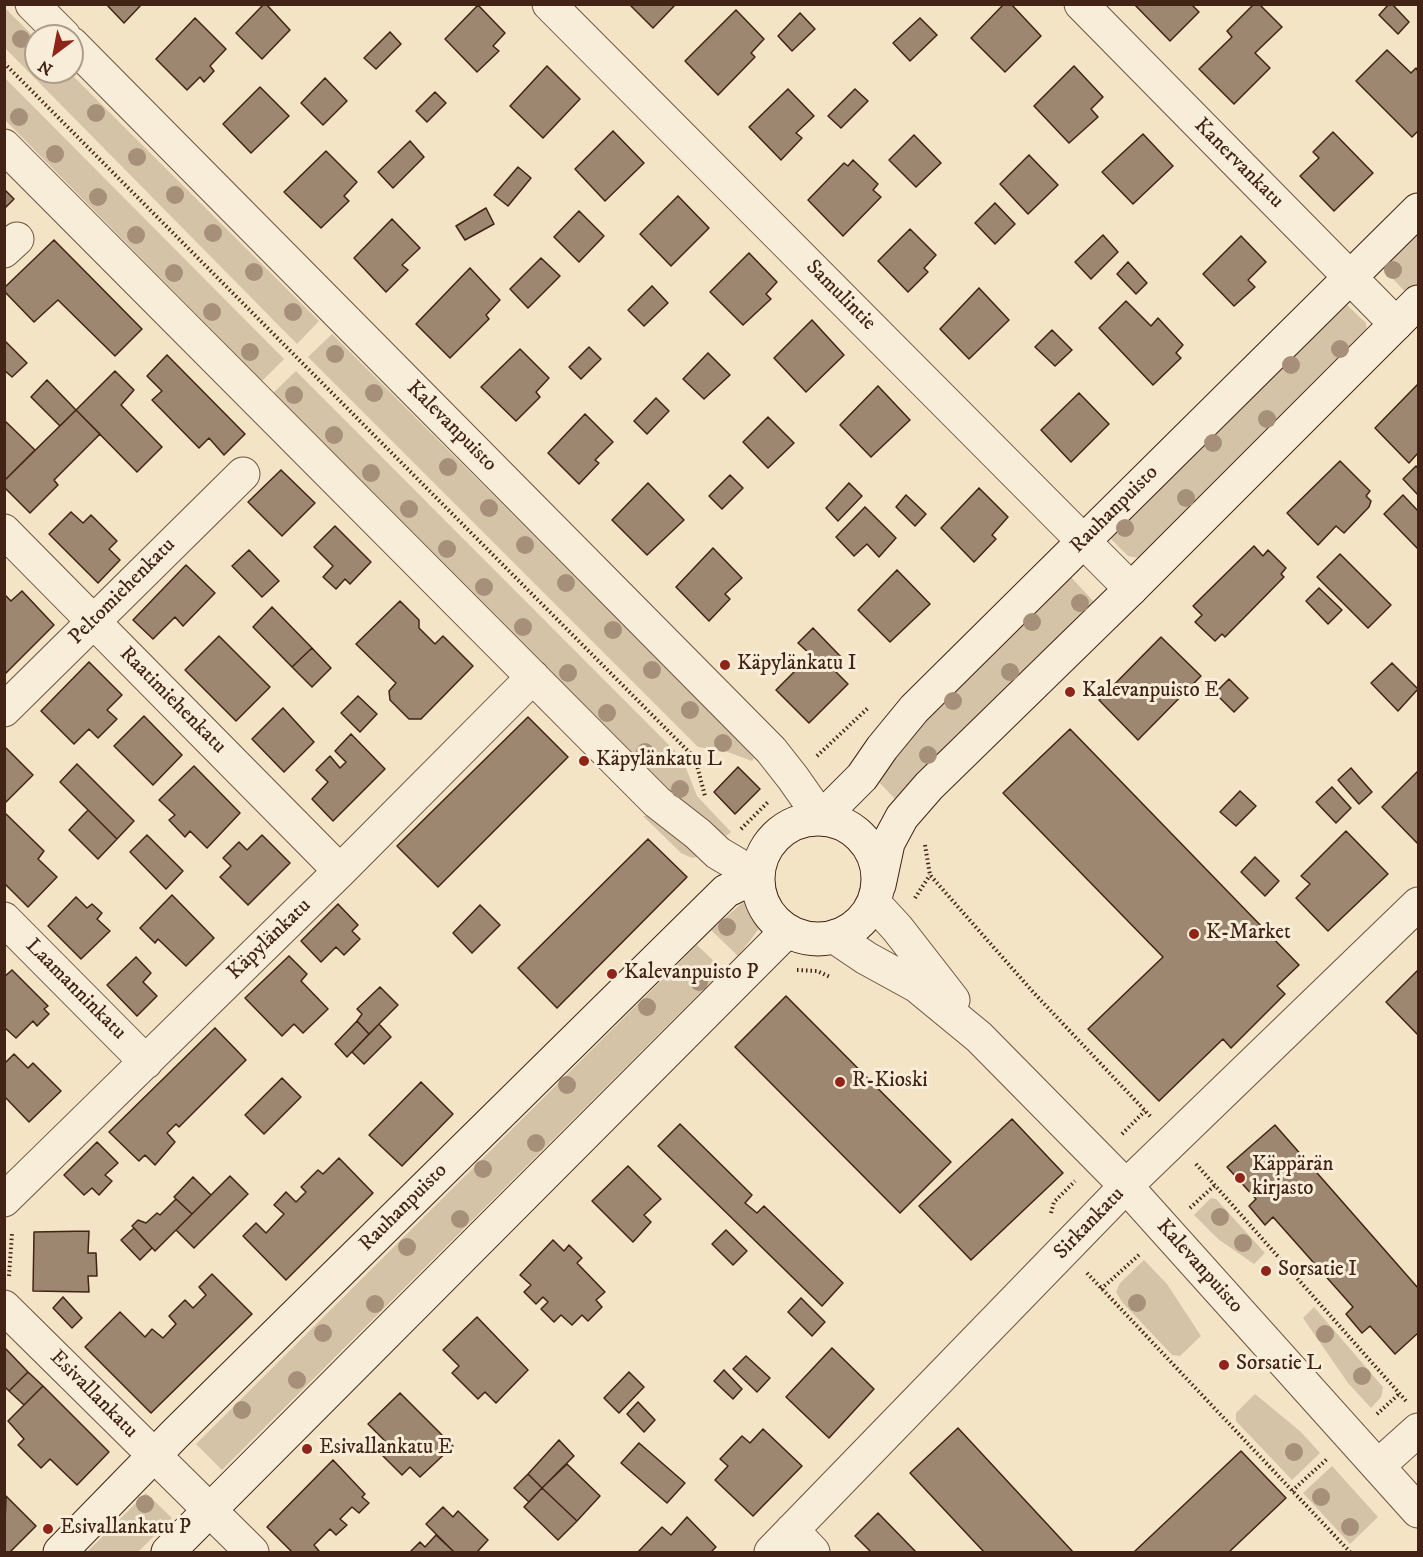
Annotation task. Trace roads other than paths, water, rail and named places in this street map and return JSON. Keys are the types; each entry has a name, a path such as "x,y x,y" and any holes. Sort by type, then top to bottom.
{"street":[{"path":"32,4 52,24"},
{"name":"Samulintie","path":"549,4 1131,588"},
{"name":"Kanervankatu","path":"1081,4 1350,277 1407,313"},
{"name":"Kalevanpuisto","path":"84,56 771,750 821,818"},
{"path":"4,146 657,802 699,834 718,852 757,876"},
{"name":"Rauhanpuisto","path":"821,818 862,777 914,709 1419,210"},
{"path":"876,894 877,865 870,847 857,832 840,822 821,818 802,820 784,828 770,841 761,858 757,876 758,890 773,921 787,931 804,938 820,940 835,937 858,924 876,894 888,843 902,817 929,786 1407,313"},
{"name":"Peltomiehenkatu","path":"4,710 243,474"},
{"name":"Raatimiehenkatu","path":"4,531 340,871"},
{"name":"Käpylänkatu","path":"9,1212 146,1062 533,677"},
{"name":"Rauhanpuisto","path":"60,1552 154,1455 726,891 757,876"},
{"name":"Kalevanpuisto","path":"876,894 897,928 942,985 972,1030"},
{"name":"Sirkankatu","path":"792,1545 1126,1186 1419,904"},
{"name":"Laamanninkatu","path":"4,919 146,1062"},
{"path":"168,1552 787,931"},
{"name":"Kalevanpuisto","path":"835,937 866,958 917,986 972,1030 1126,1186 1419,1511"},
{"name":"Esivallankatu","path":"7,1295 154,1455 252,1552"},
{"path":"1378,1466 1415,1419"}],"place":[{"name":"Käpylänkatu I","path":"725,665"},
{"name":"Kalevanpuisto E","path":"1070,692"},
{"name":"Käpylänkatu L","path":"584,761"},
{"name":"K-Market","path":"1194,934"},
{"name":"Kalevanpuisto P","path":"612,974"},
{"name":"R-Kioski","path":"840,1082"},
{"name":"Käppärän kirjasto","path":"1240,1178"},
{"name":"Sorsatie I","path":"1266,1271"},
{"name":"Sorsatie L","path":"1224,1365"},
{"name":"Esivallankatu E","path":"307,1449"},
{"name":"Esivallankatu P","path":"48,1529"}]}
